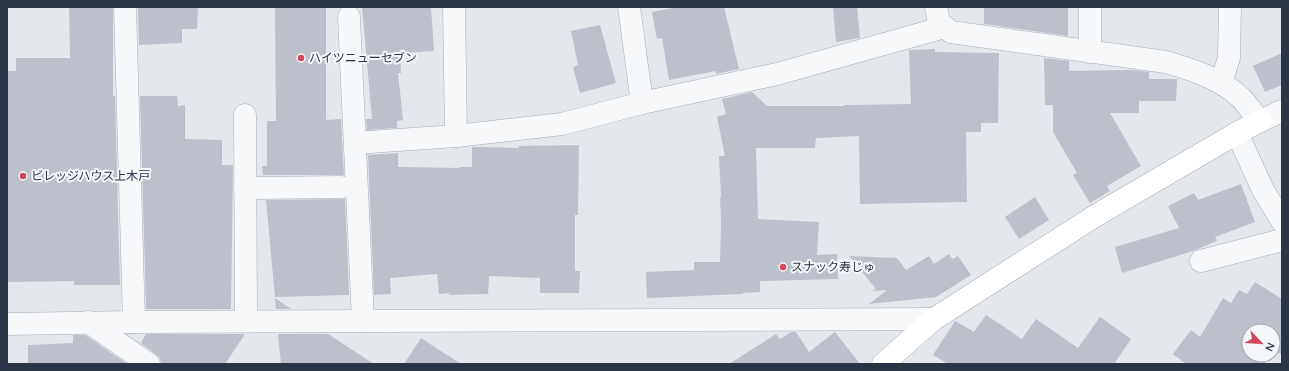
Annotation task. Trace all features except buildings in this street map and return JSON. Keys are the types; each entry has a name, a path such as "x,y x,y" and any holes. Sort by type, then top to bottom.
{"street":[{"path":"125,7 134,322"},
{"path":"454,7 456,136"},
{"path":"629,7 642,103"},
{"path":"936,7 939,23 951,32 1166,62 1196,71 1221,83 1241,98 1260,121"},
{"path":"1090,7 1090,52"},
{"path":"1221,83 1228,58 1230,7"},
{"path":"349,17 363,321"},
{"path":"355,143 456,136 562,124 642,103 777,74 945,27"},
{"path":"883,364 934,318 1095,216 1237,133 1282,111"},
{"path":"245,115 246,321"},
{"path":"1237,133 1263,190 1282,221"},
{"path":"245,188 340,187"},
{"path":"1201,261 1282,240"},
{"path":"7,324 88,322 934,318"},
{"path":"88,322 149,364"}],"place":[{"name":"ハイツニューセブン","path":"301,58"},
{"name":"ビレッジハウス上木戸","path":"23,176"},
{"name":"スナック寿じゅ","path":"783,267"}]}
